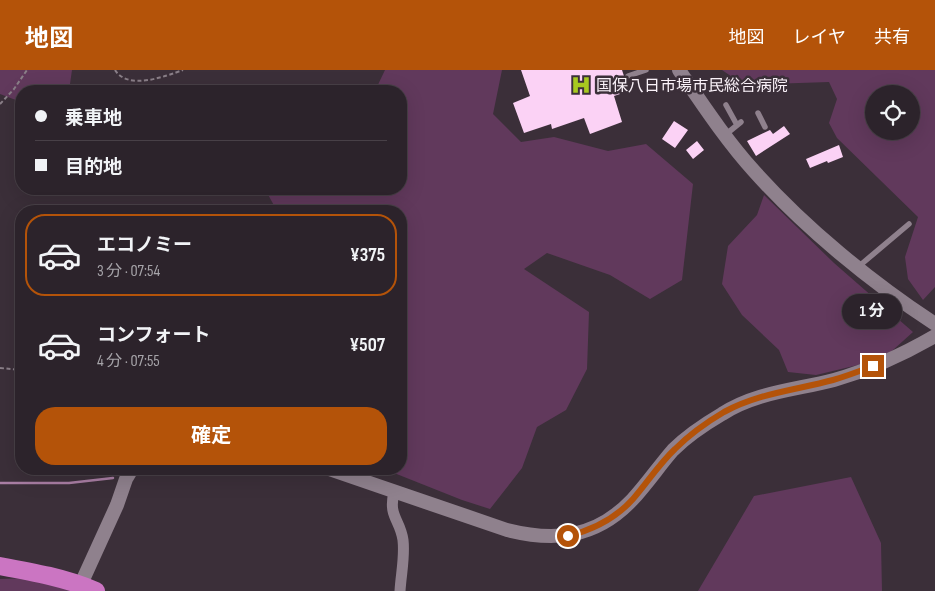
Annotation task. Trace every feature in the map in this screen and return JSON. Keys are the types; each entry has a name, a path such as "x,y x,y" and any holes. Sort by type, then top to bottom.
{"highway":[{"path":"0,566 35,572 85,589"}],"street":[{"path":"679,70 724,135 755,172 789,207 858,267 935,324"},
{"path":"346,475 506,530 549,537 568,536 585,532 617,513 632,501 674,449 698,429 724,412 748,401 778,391 833,380 858,372 919,346 935,336"},
{"path":"85,589 128,475"},
{"path":"394,492 391,504 403,538 404,556 400,591"}],"lane":[{"path":"628,76 646,70"},
{"path":"724,135 739,123 726,105"},
{"path":"758,113 765,127"},
{"path":"858,267 909,224"}],"path":[{"path":"17,85 27,70"},
{"path":"115,70 125,78 136,80 154,80 183,70"},
{"path":"0,104 15,88"},
{"path":"0,368 15,369"}],"shaded area":[{"path":"0,70 72,70 70,85 15,85 15,100 0,94"},
{"path":"385,70 502,70 493,114 521,142 554,137 608,151 646,144 693,184 682,280 650,299 610,275 547,253 524,269 589,312 587,369 566,410 537,427 522,468 490,509 399,475 407,475 407,205 274,205 268,195 407,195 407,85 378,85"},
{"path":"722,70 935,70 935,287 923,300 908,279 905,257 918,217 837,138 829,123 837,99 829,82 744,85"},
{"path":"764,195 834,263 913,332 883,359 816,375 788,372 779,350 742,315 722,284 728,246 757,215"},
{"path":"851,477 881,543 882,591 698,591 754,496"},
{"path":"28,578 79,591 0,591 0,579"}],"building":[{"path":"521,70 622,70 627,85 618,88 620,94 614,96 622,122 590,134 584,118 552,129 551,124 524,133 513,103 530,96"},
{"path":"674,121 688,130 675,148 662,139"},
{"path":"784,126 790,134 756,156 747,141 770,130 773,134"},
{"path":"697,141 704,150 693,159 686,150"},
{"path":"839,145 843,157 810,168 806,159"}],"waterway":[{"path":"0,483 69,483 113,478"}],"place":[{"name":"国保八日市場市民総合病院","path":"581,85"}],"route":[{"path":"568,536 585,532 617,513 632,501 674,449 698,429 724,412 748,401 778,391 833,380 873,366"}]}
